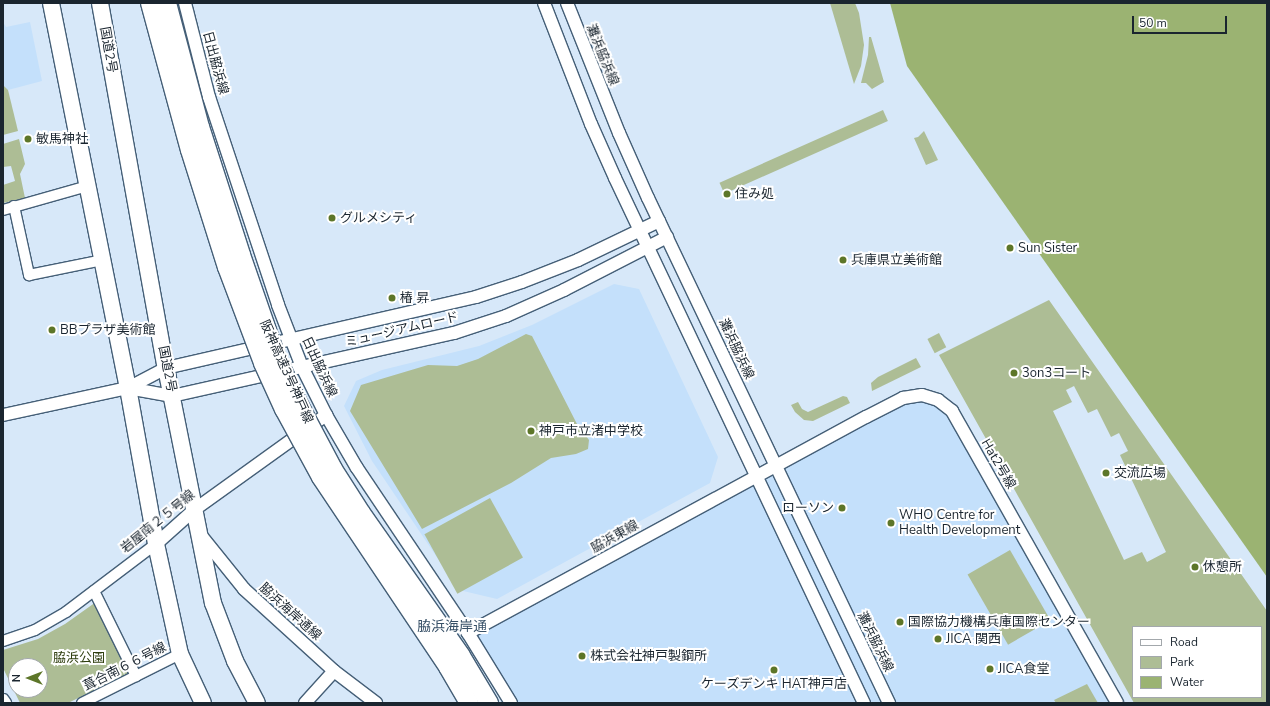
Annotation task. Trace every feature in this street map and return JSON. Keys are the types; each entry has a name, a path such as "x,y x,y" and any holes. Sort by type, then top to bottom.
{"highway":[{"path":"51,3 128,388 156,544 180,654 203,703"},
{"name":"国道2号","path":"100,3 166,368 197,530 213,603 235,660 257,703"},
{"name":"阪神高速3号神戸線","path":"150,3 190,150 227,267 263,363 284,409 321,477 448,667 469,703"},
{"name":"阪神高速3号神戸線","path":"167,3 200,126 241,256 276,356 297,401 333,469 361,513 461,656 489,703"}],"street":[{"name":"日出脇浜線","path":"185,3 209,97 291,340 302,367 326,415 361,474 468,633 511,703"},
{"path":"544,3 591,124 639,230 648,246 864,703"},
{"name":"灘浜脇浜線","path":"567,3 619,134 659,221 889,703"},
{"path":"3,210 88,186"},
{"path":"14,206 29,275 103,260"},
{"name":"ミュージアムロード","path":"3,415 128,388 166,368 442,306 515,285 578,260 659,221"},
{"name":"ミュージアムロード","path":"128,388 172,396 454,333 506,316 564,290 667,237"},
{"name":"Hat2号線","path":"776,466 903,398 922,395 938,400 952,411 1117,703"},
{"name":"岩屋南２５号線","path":"3,641 35,630 66,612 156,544 194,510 326,415"},
{"name":"脇浜東線","path":"468,633 776,466"},
{"name":"脇浜海岸通線","path":"197,530 244,589 334,671 376,703"},
{"path":"94,591 136,676"},
{"name":"葺合南６６号線","path":"82,703 180,654"},
{"path":"305,703 334,671"}],"shaded area":[{"path":"3,22 6,27 30,22 42,81 8,90 3,85"},
{"name":"神戸市立渚中学校","path":"614,284 639,289 718,457 710,483 497,599 459,590 372,461 344,406 356,381 382,370 479,346 532,325"},
{"path":"922,395 952,411 1117,703 511,703 468,633 736,488"}],"green space":[{"path":"830,3 855,3 859,13 864,45 861,66 854,84"},
{"path":"869,37 871,37 884,82 872,89 866,83 861,83 868,55"},
{"path":"3,85 8,90 18,131 3,135"},
{"path":"883,110 888,121 724,194 719,183"},
{"path":"924,131 938,160 926,165 914,138 918,137"},
{"path":"19,139 25,164 20,174 25,198 3,203 3,185 15,181 11,166 3,167 3,144"},
{"path":"1049,300 1267,611 1267,703 1134,703 939,355","holes":["1074,386 1088,413 1097,409 1111,437 1119,433 1128,451 1120,455 1166,552 1147,562 1142,552 1124,560 1053,411 1072,402 1066,390"]},
{"path":"939,333 946,347 935,353 927,339"},
{"path":"526,334 532,336 577,424 589,440 588,449 576,454 551,458 511,483 422,529 350,411 361,385 428,365 457,366 478,359"},
{"path":"916,358 921,367 872,391 871,383 878,377"},
{"path":"843,396 847,397 850,403 813,421 804,420 795,412 791,405 798,402 802,409 808,412"},
{"path":"490,498 523,557 457,594 424,534"},
{"path":"1010,550 1050,620 1008,645 968,574"},
{"name":"脇浜公園","path":"96,602 129,673 68,703 20,703 18,698 48,698 48,658 8,658 8,678 3,668 3,650 38,639 65,624"},
{"path":"1087,684 1098,703 1056,703 1054,700"}],"water":[{"path":"890,3 1267,3 1267,577 907,66"}],"place":[{"name":"敏馬神社","path":"28,139"},
{"name":"住み処","path":"727,194"},
{"name":"グルメシティ","path":"332,218"},
{"name":"Sun Sister","path":"1010,248"},
{"name":"兵庫県立美術館","path":"843,260"},
{"name":"椿 昇","path":"392,298"},
{"name":"BBプラザ美術館","path":"52,330"},
{"name":"3on3コート","path":"1014,373"},
{"name":"神戸市立渚中学校","path":"531,431"},
{"name":"交流広場","path":"1106,473"},
{"name":"ローソン","path":"842,508"},
{"name":"WHO Centre for Health Development","path":"891,523"},
{"name":"休憩所","path":"1195,567"},
{"name":"国際協力機構兵庫国際センター","path":"900,622"},
{"name":"JICA 関西","path":"938,639"},
{"name":"株式会社神戸製鋼所","path":"582,656"},
{"name":"JICA食堂","path":"990,669"},
{"name":"ケーズデンキ HAT神戸店","path":"774,670"}],"district":[{"name":"脇浜海岸通","path":"452,627"}]}
